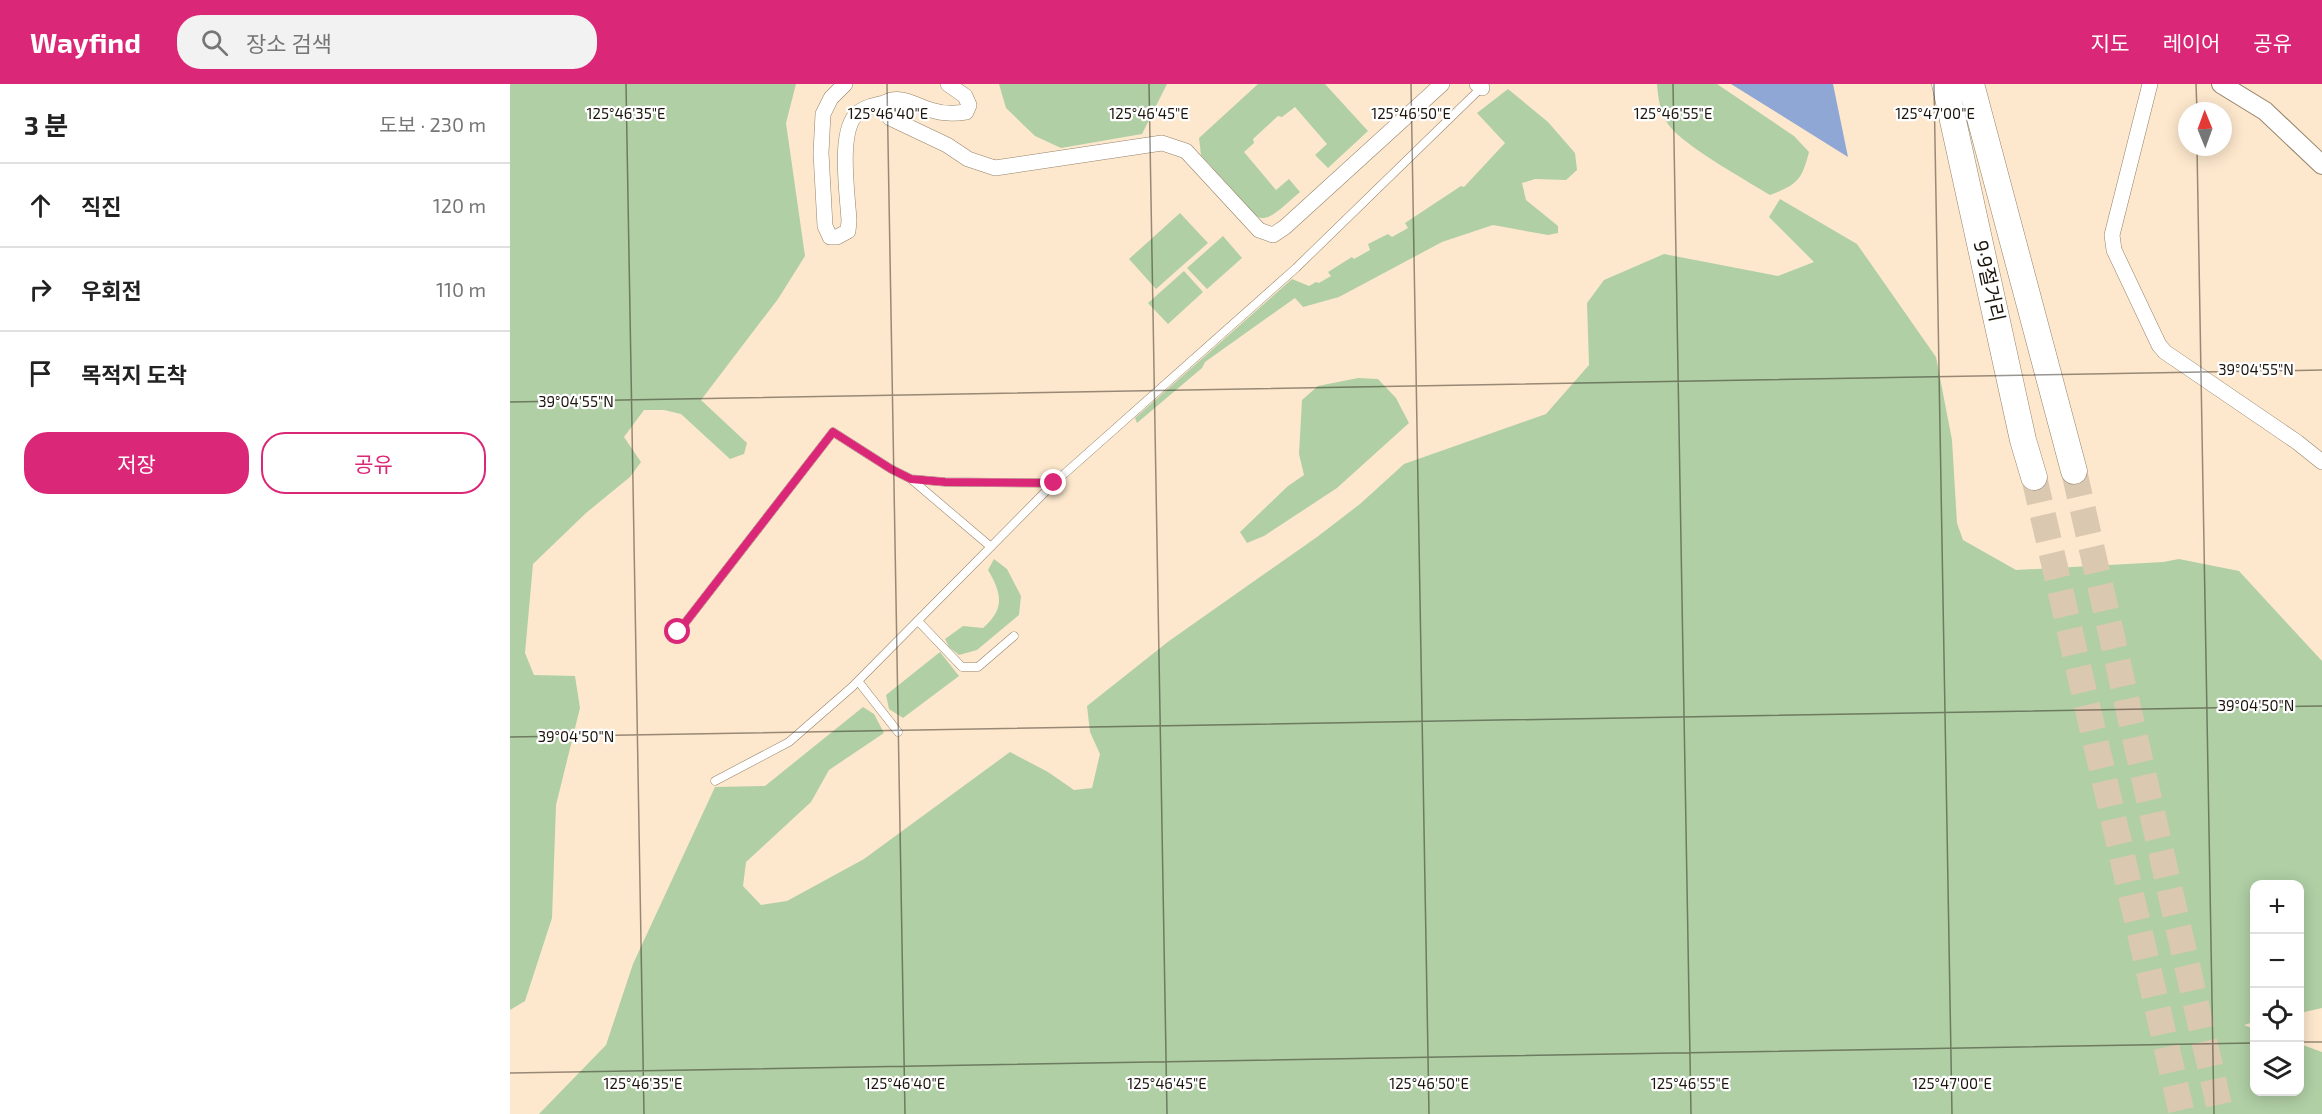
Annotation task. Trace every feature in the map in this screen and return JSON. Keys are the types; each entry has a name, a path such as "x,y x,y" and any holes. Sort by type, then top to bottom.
{"highway":[{"name":"9·9절거리","path":"1945,84 2023,440 2034,477"},
{"name":"9·9절거리","path":"1971,84 2074,471"}],"street":[{"path":"845,84 831,98 823,114 821,153 825,226 830,237 837,237 848,231 846,142 849,124 857,113 891,99 901,99 931,110 952,114 966,112 969,105 965,96 948,84"},
{"path":"884,103 885,112 890,118 947,145 968,159 995,168 1162,143 1186,152 1259,230 1273,235 1285,227 1442,84"},
{"path":"2150,84 2112,235 2114,250 2159,345 2165,352 2297,442 2322,462"},
{"path":"2221,84 2265,111 2322,165"}],"lane":[{"path":"715,781 789,742 858,681 1054,483 1296,268 1482,85"},
{"path":"678,632 833,432 911,479 991,547"},
{"path":"911,479 945,482 1054,483"},
{"path":"918,621 962,667 978,667 1014,636"},
{"path":"858,681 898,732"}],"green space":[{"path":"510,84 796,84 786,123 805,256 778,299 701,400 747,443 744,454 730,459 681,414 664,410 644,410 624,437 641,462 630,477 586,513 533,564 525,653 534,675 575,676 580,708 556,805 552,918 525,1001 510,1010"},
{"path":"999,84 1167,84 1142,134 1061,148 1035,136 1006,108"},
{"path":"1258,84 1325,84 1368,131 1328,168 1315,155 1327,144 1295,107 1282,117 1278,116 1253,139 1254,143 1244,152 1276,190 1289,179 1300,192 1266,218 1254,214 1201,155 1199,138"},
{"path":"1657,84 1717,84 1794,136 1809,152 1801,175 1786,188 1770,195 1715,162 1686,142 1665,120"},
{"path":"1508,89 1548,122 1575,153 1577,170 1566,180 1535,179 1522,183 1526,200 1558,226 1558,233 1548,235 1493,225 1442,242 1339,297 1303,307 1295,298 1205,362 1202,368 1137,423 1135,418 1292,279 1309,286 1316,282 1319,283 1331,276 1328,272 1352,257 1354,259 1370,250 1368,244 1388,234 1392,237 1408,228 1405,223 1461,186 1464,187 1505,143 1477,113"},
{"path":"1780,199 1857,244 1936,357 1952,440 1957,523 1963,540 2016,570 2163,562 2179,559 2239,571 2322,661 2322,1008 2304,1012 2304,880 2250,880 2250,1023 2244,1025 2250,1027 2250,1096 2304,1096 2304,1045 2322,1052 2322,1114 539,1114 606,1045 633,964 715,787 765,786 863,707 874,714 884,733 829,770 811,802 746,862 743,886 761,905 787,901 864,859 1010,752 1048,772 1074,790 1092,788 1100,754 1090,732 1087,706 1169,641 1317,537 1360,504 1404,464 1546,414 1589,365 1587,303 1604,280 1664,254 1778,276 1814,262 1769,217"},
{"path":"1180,213 1208,243 1156,289 1129,259"},
{"path":"1223,236 1242,258 1207,289 1187,268"},
{"path":"1184,271 1203,292 1168,324 1148,303"},
{"path":"1358,378 1378,379 1396,398 1409,423 1337,488 1264,536 1247,543 1240,532 1288,486 1304,475 1299,454 1302,400 1318,386"},
{"path":"994,559 1007,569 1021,596 1019,615 977,650 959,655 949,647 945,639 963,626 983,628 998,608 998,594 988,570"},
{"path":"940,652 959,676 903,718 889,709 886,695"}],"water":[{"path":"1731,84 1833,84 1848,157"}],"tunnel":[{"path":"2074,471 2221,1114"},
{"path":"2034,477 2182,1114"}],"route":[{"path":"678,632 833,432 911,479 945,482 1054,483"}]}
